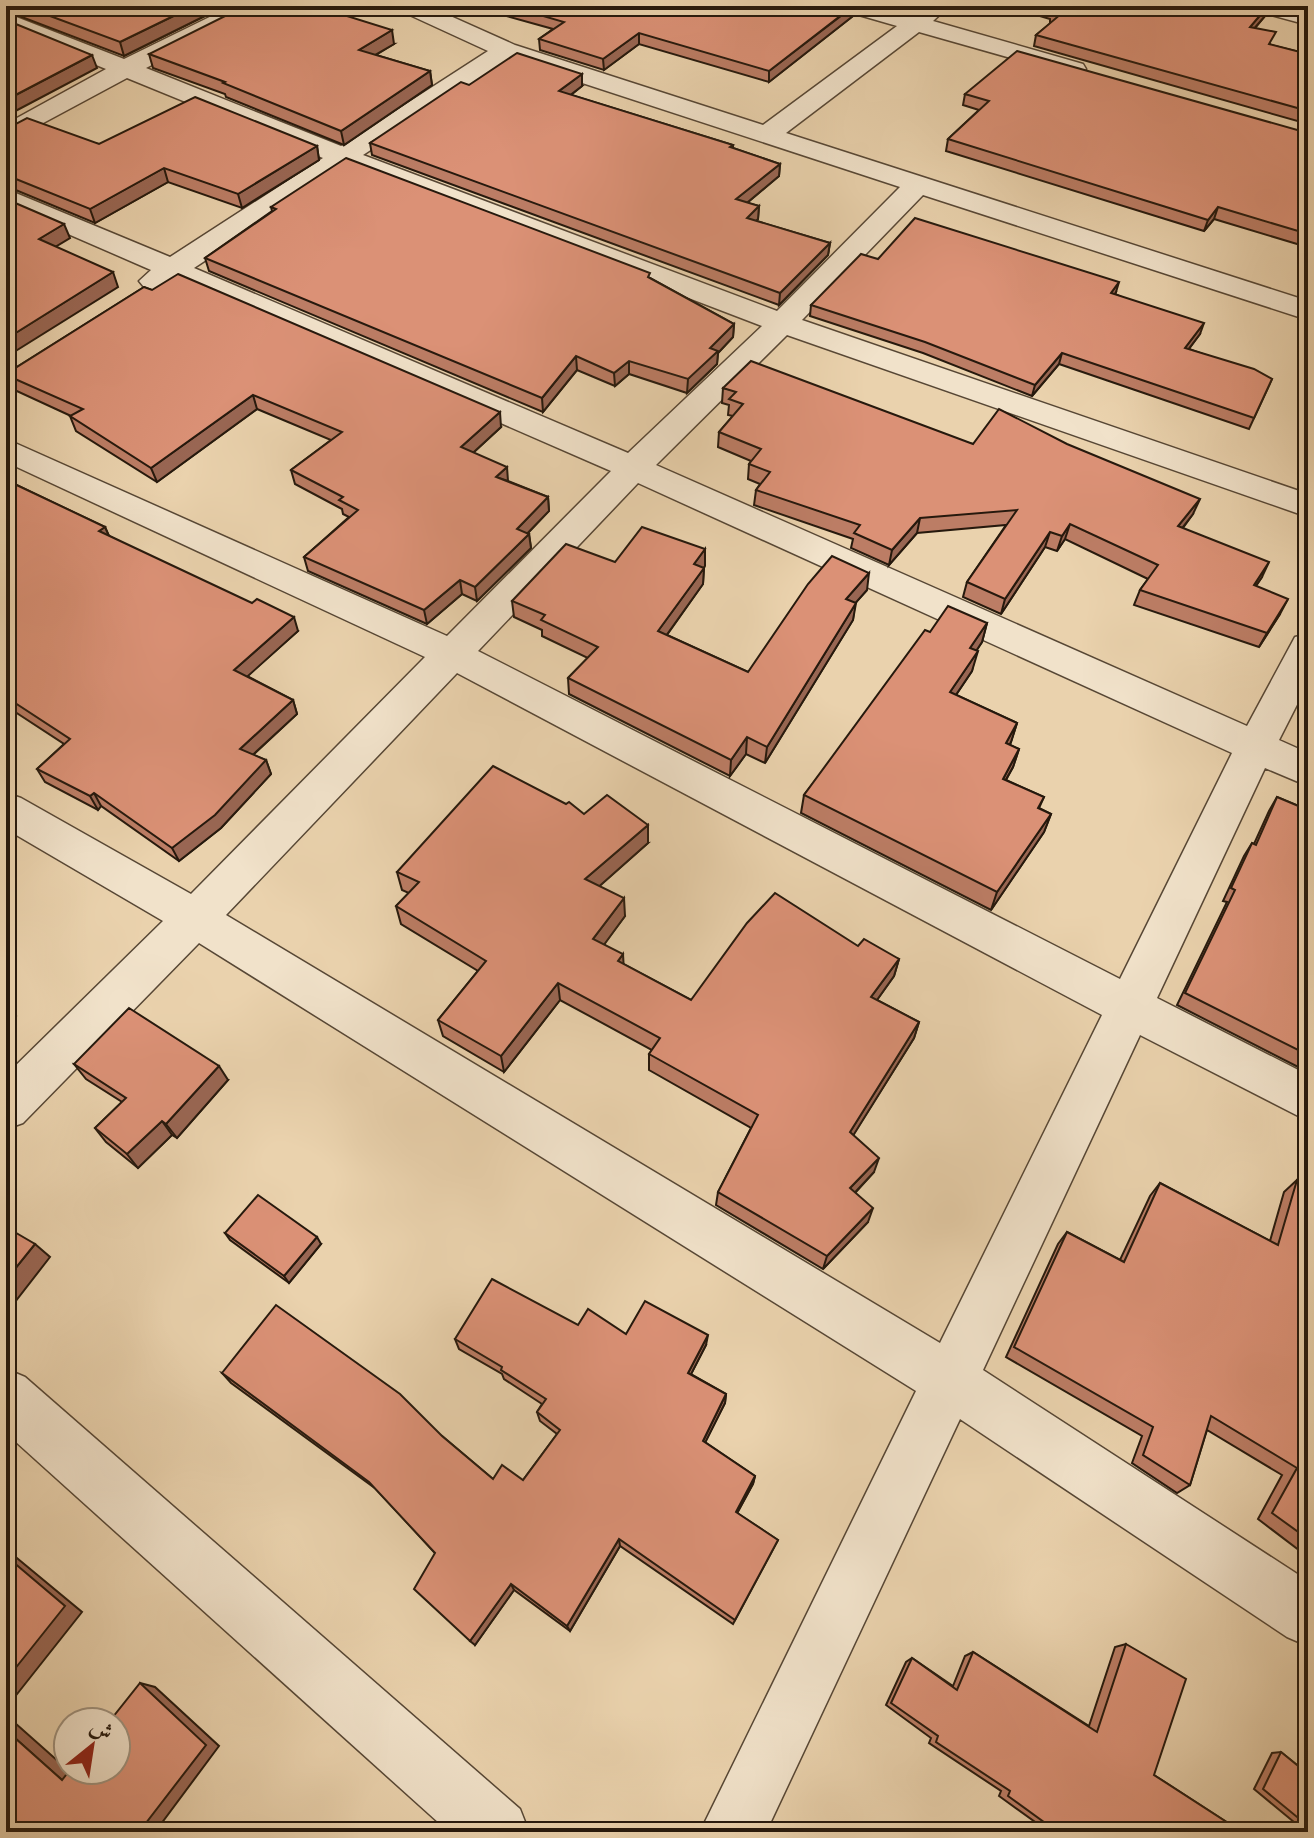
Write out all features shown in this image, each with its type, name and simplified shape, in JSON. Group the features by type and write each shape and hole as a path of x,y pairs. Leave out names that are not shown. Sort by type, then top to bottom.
{"street":[{"path":"6,135 126,68 250,6"},
{"path":"409,6 506,50 1308,311"},
{"path":"853,6 1096,75"},
{"path":"765,136 938,6"},
{"path":"1264,6 1308,18"},
{"path":"6,20 346,158 782,323 1308,506"},
{"path":"134,294 346,158 506,50"},
{"path":"6,1107 195,918 633,468 782,323 917,185"},
{"path":"6,197 633,468 1308,770"},
{"path":"6,449 452,654 1308,1099"},
{"path":"732,1832 1255,747 1308,647"},
{"path":"6,809 195,918 951,1381 1308,1616"},
{"path":"6,1396 497,1832"}],"building":[{"path":"23,6 194,6 120,42"},
{"path":"245,6 315,6 392,30 359,50 430,71 341,131 149,54"},
{"path":"509,6 853,6 769,71 639,33 603,59 539,39 564,22"},
{"path":"1046,6 1268,6 1250,27 1276,32 1269,44 1308,54 1308,111 1036,35 1061,14"},
{"path":"6,20 92,55 6,100"},
{"path":"1017,51 1308,133 1308,234 1218,207 1208,220 948,139 989,101 965,94"},
{"path":"517,53 582,74 559,91 733,145 730,147 780,164 736,199 759,206 747,218 830,243 780,293 370,143 461,82 469,85"},
{"path":"195,97 317,146 238,194 164,168 90,209 6,175 6,129 27,118 99,144"},
{"path":"346,158 650,273 648,277 734,324 710,348 718,351 688,379 629,361 614,373 576,356 542,398 205,258 276,209 271,207"},
{"path":"6,199 64,224 39,239 113,272 6,339"},
{"path":"915,218 1119,282 1111,293 1204,323 1185,348 1254,369 1272,379 1254,418 1062,353 1035,385 925,342 811,305 861,254 878,259"},
{"path":"178,274 500,412 461,447 507,467 496,477 548,497 517,529 529,534 475,587 460,580 424,610 304,557 358,510 339,500 343,497 291,470 342,432 253,395 151,468 70,416 83,409 6,375 6,372 144,287 152,290"},
{"path":"751,361 973,444 999,409 1067,444 1200,499 1178,526 1269,562 1254,585 1288,599 1267,633 1140,590 1158,565 1070,524 1062,536 1050,532 1005,599 967,582 1017,510 920,518 892,550 854,533 860,525 756,490 770,472 749,464 761,449 719,432 743,404 729,399 736,392 723,388"},
{"path":"6,480 105,527 99,531 252,603 257,599 294,617 234,670 293,700 240,749 266,760 215,815 172,848 94,793 90,796 37,769 70,739 6,697"},
{"path":"642,527 705,549 694,564 704,568 658,631 748,672 808,584 832,556 869,573 846,599 856,603 767,747 747,737 731,760 568,678 598,647 541,620 545,615 512,601 566,544 615,562"},
{"path":"948,606 987,623 970,648 978,651 950,692 1017,723 1006,743 1019,749 1003,779 1044,797 1038,808 1051,814 997,892 804,795 925,630 930,632"},
{"path":"493,766 566,804 569,802 584,814 607,795 648,825 585,879 624,898 593,939 623,954 618,961 691,1000 747,923 775,893 858,946 864,939 899,959 871,997 919,1022 850,1132 879,1158 850,1188 873,1208 827,1256 718,1192 758,1115 649,1054 660,1038 558,983 501,1056 438,1020 486,961 396,906 419,882 397,872"},
{"path":"1277,797 1308,810 1308,1055 1185,993 1235,890 1231,888 1252,843 1256,845"},
{"path":"129,1008 219,1066 166,1124 162,1121 127,1154 95,1128 126,1098 74,1064"},
{"path":"1297,1180 1308,1184 1308,1539 1272,1513 1297,1468 1211,1416 1190,1485 1143,1455 1153,1427 1014,1347 1067,1232 1124,1262 1160,1183 1278,1245"},
{"path":"258,1195 317,1237 284,1276 225,1233"},
{"path":"6,1227 35,1244 6,1280"},
{"path":"492,1279 578,1325 588,1309 626,1334 645,1301 708,1335 688,1373 726,1394 703,1441 755,1476 736,1512 778,1540 735,1620 619,1539 567,1626 511,1584 470,1641 414,1589 435,1553 369,1482 222,1373 276,1305 400,1394 442,1436 493,1479 502,1465 523,1480 560,1430 537,1412 546,1399 501,1370 502,1367 455,1339"},
{"path":"6,1556 65,1606 6,1680"},
{"path":"1126,1644 1186,1679 1154,1775 1242,1832 1051,1832 1052,1828 1008,1796 1010,1791 936,1742 938,1736 891,1703 912,1658 957,1690 973,1652 1097,1732"},
{"path":"140,1683 206,1745 139,1832 6,1832 6,1730 52,1771 52,1786 132,1786 132,1706 122,1706"},
{"path":"1281,1752 1308,1774 1308,1826 1263,1789"}]}
